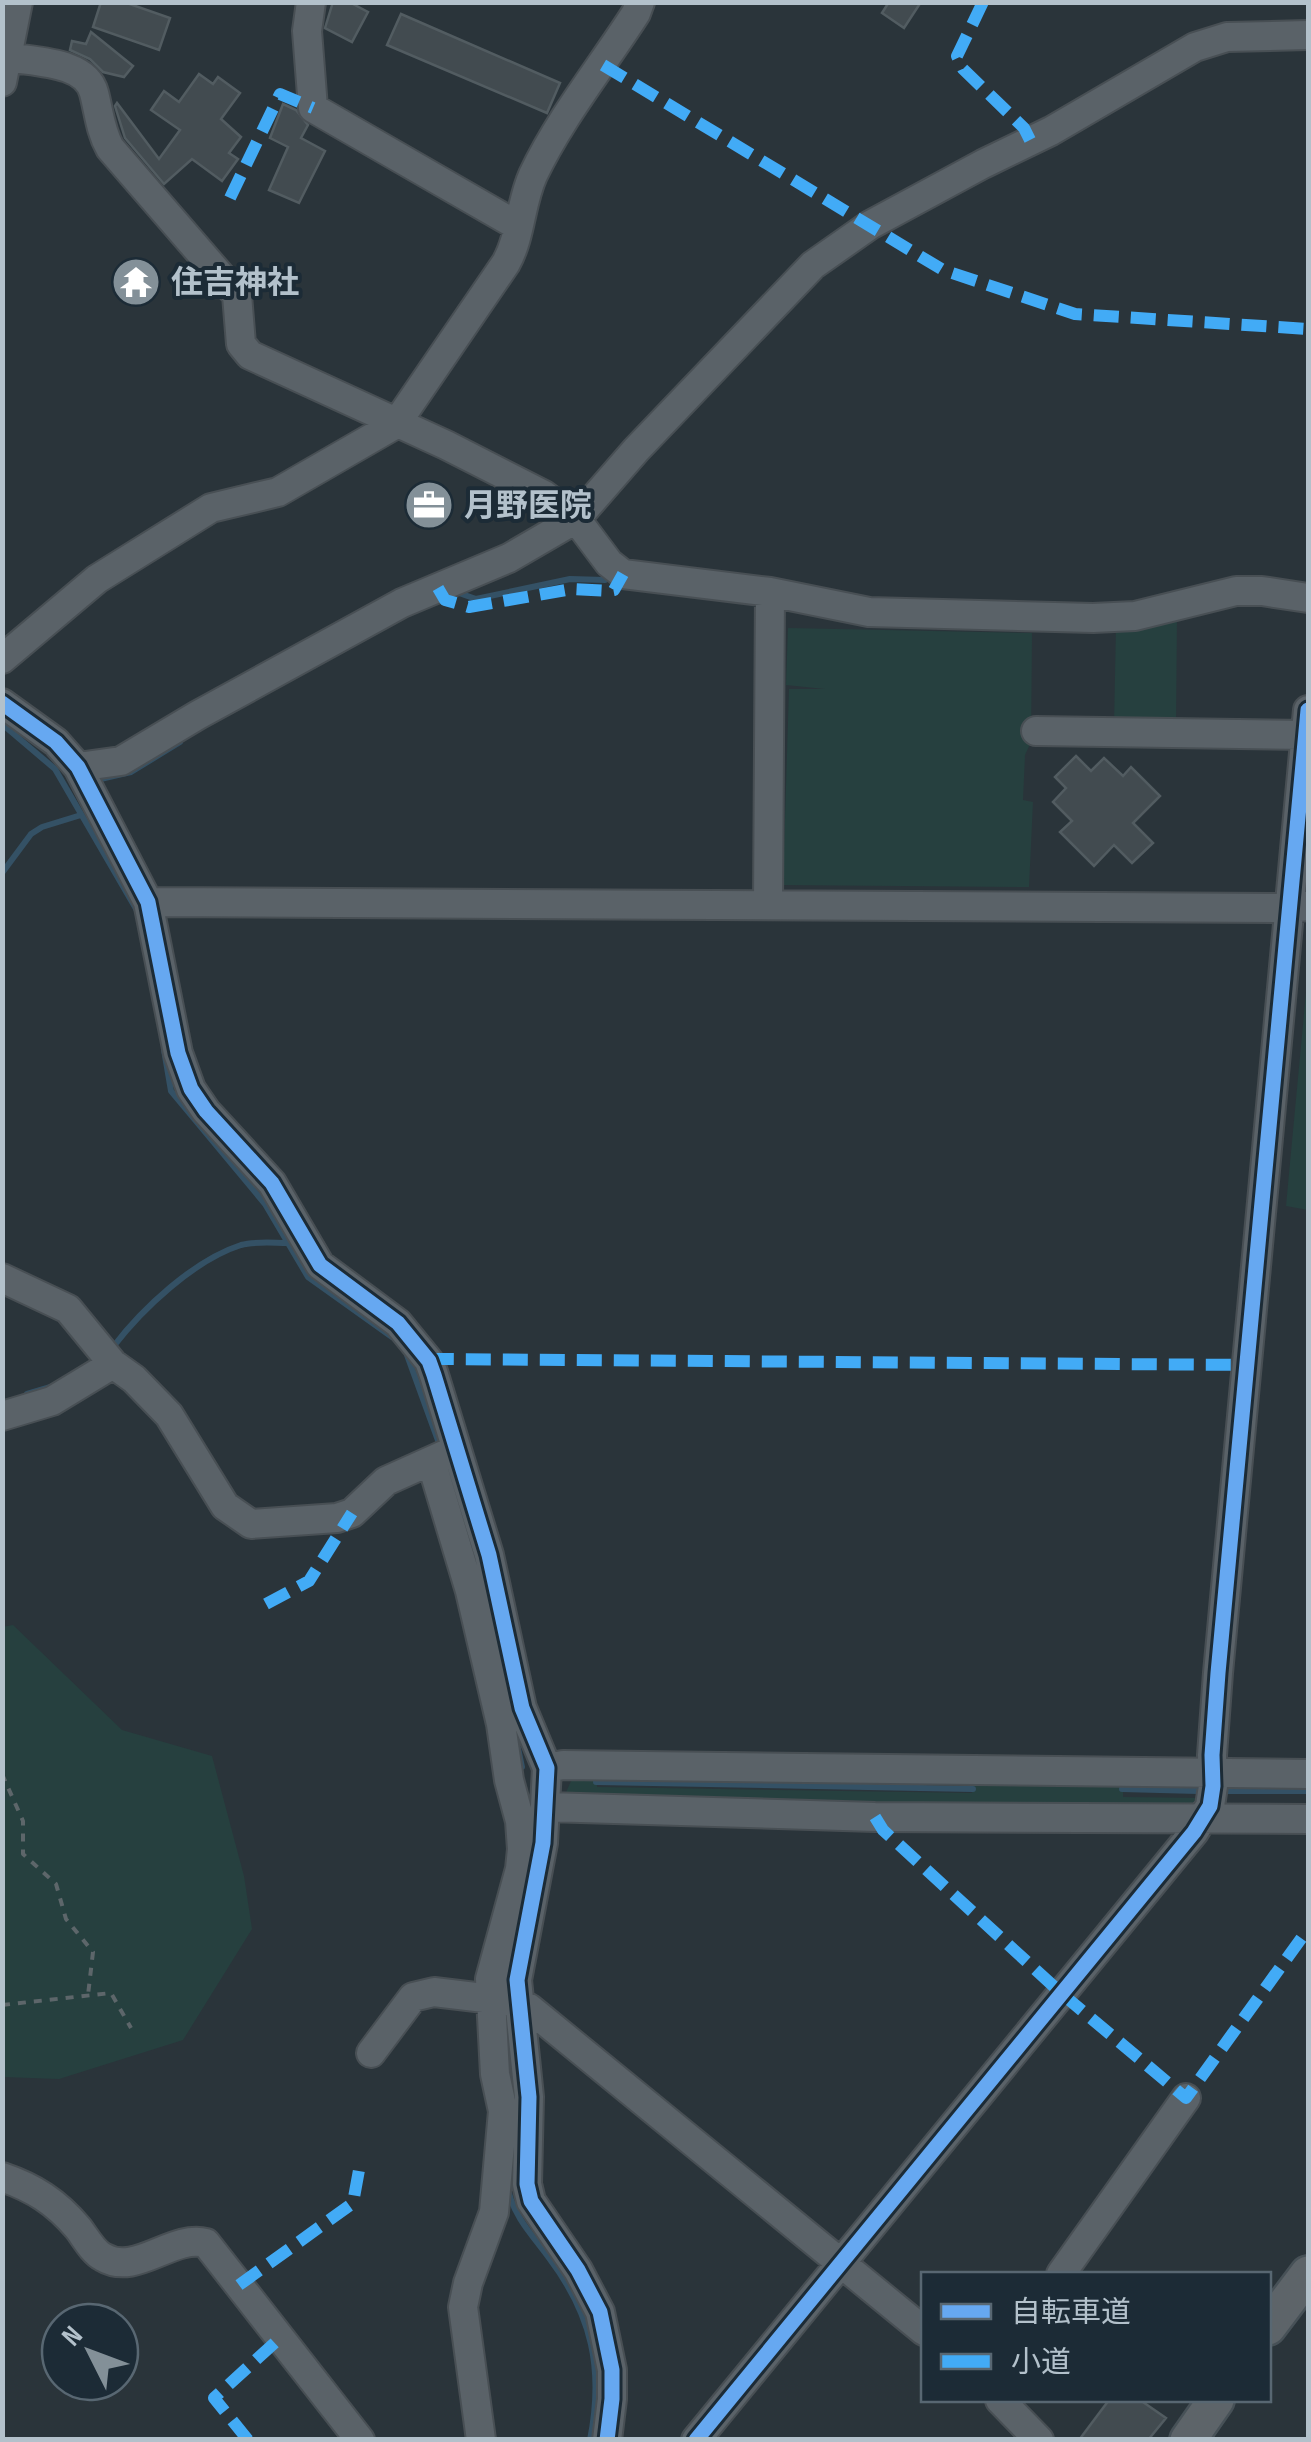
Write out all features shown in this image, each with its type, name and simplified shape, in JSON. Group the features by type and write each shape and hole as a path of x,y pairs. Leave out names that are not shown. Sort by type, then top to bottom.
{"main road":[{"path":"1271,2323 1308,2274"},
{"path":"1188,2440 1215,2402"}],"street":[{"path":"18,2 5,70 72,69 87,79 93,87 100,124 110,148 237,295 241,344 250,355 446,444 544,495 576,520 608,563 623,574 770,592 869,612 1093,618 1135,616 1236,591 1308,598"},
{"path":"311,2 308,32 312,108 518,226"},
{"path":"5,650 97,579 211,508 278,492 396,424 506,263 522,201 542,156 640,2"},
{"path":"78,767 121,761 402,604 510,558 576,520 636,450 827,253 886,216 1051,131 1195,47 1227,38 1308,36"},
{"path":"768,905 770,592"},
{"path":"2,703 56,742 78,767 148,902 178,1053 191,1089 206,1111 272,1182 320,1264 398,1323 429,1362 440,1457 520,1821 520,1869 490,1979 504,2001 529,2097 527,2184 468,2283 463,2307 481,2440"},
{"path":"696,2440 1210,1806 1218,1673 1299,907 1308,722 1036,732"},
{"path":"148,902 1299,907"},
{"path":"2,1278 68,1309 113,1364 134,1378 168,1414 224,1506 251,1524 336,1518 352,1513 386,1481 440,1457"},
{"path":"2,1416 52,1401 113,1364"},
{"path":"440,1457 489,1555 522,1708 546,1768 547,1807 536,1894 517,1980 504,2001"},
{"path":"546,1768 581,1765 1308,1774"},
{"path":"547,1807 875,1816 1308,1819"},
{"path":"371,2054 405,2007 421,1993 504,2001 544,2018 921,2329"},
{"path":"1062,2272 1186,2098"},
{"path":"2,2177 51,2200 102,2257 132,2262 188,2240 206,2243 360,2440"},
{"path":"513,2206 578,2270 600,2312 612,2370 607,2440"},
{"path":"1002,2402 1039,2440"}],"path":[{"path":"2,1774 23,1821 23,1854 56,1884 66,1919 93,1952 88,1995"},
{"path":"2,2005 110,1993 131,2028"}],"green space":[{"path":"1177,614 1176,724 1114,725 1116,627"},
{"path":"788,628 1032,633 1031,742 1025,755 1023,800 1033,802 1029,887 783,885 789,689 825,689 786,685"},
{"path":"1308,971 1308,1210 1286,1206"},
{"path":"13,1625 122,1730 212,1756 244,1876 252,1929 183,2040 59,2079 3,2077 2,1627"},
{"path":"572,1779 597,1779 597,1787 972,1793 973,1784 1123,1782 1123,1797 1200,1798 1194,1811 562,1801"}],"building":[{"path":"101,2 124,2 170,18 159,50 93,27"},
{"path":"333,2 349,2 368,12 352,42 325,28"},
{"path":"889,2 921,2 904,28 882,13"},
{"path":"401,14 560,83 547,113 387,45"},
{"path":"91,32 133,66 124,77 103,72 90,59 70,50 72,41 86,44"},
{"path":"199,74 213,84 218,77 240,93 221,119 241,137 229,153 238,159 222,181 192,159 164,184 125,138 115,106 117,103 159,159 180,130 151,110 164,91 179,102"},
{"path":"283,104 296,110 308,125 301,138 325,151 299,203 269,190 288,147 270,138"},
{"path":"1076,756 1091,771 1104,758 1123,776 1131,767 1160,796 1133,823 1153,843 1132,863 1114,845 1094,866 1060,832 1072,821 1053,802 1066,788 1055,777"},
{"path":"1108,2402 1143,2402 1166,2418 1148,2440 1079,2440"}],"waterway":[{"path":"459,593 476,599 570,579 605,580"},
{"path":"2,724 55,769 139,914"},
{"path":"96,780 131,772 180,742"},
{"path":"2,873 31,834 81,815"},
{"path":"164,1050 171,1091 265,1204 308,1277 392,1337"},
{"path":"113,1347 154,1302 205,1262 241,1245 288,1243"},
{"path":"407,1355 440,1446"},
{"path":"27,1394 54,1386"},
{"path":"518,1748 522,1767"},
{"path":"596,1782 973,1789"},
{"path":"1122,1789 1198,1791"},
{"path":"1227,1791 1308,1791"},
{"path":"506,2039 516,2106"},
{"path":"509,2193 520,2219 564,2279 585,2322 595,2366 590,2440"}],"marked path":[{"path":"983,2 957,56 963,69 1024,128 1030,140"},
{"path":"603,65 943,270 1075,314 1308,329"},
{"path":"230,198 280,94 313,108"},
{"path":"438,588 445,600 469,607 572,589 614,590 623,574"},
{"path":"429,1361 1248,1365"},
{"path":"266,1604 309,1581 352,1513"},
{"path":"875,1817 883,1830 1061,1993 1186,2098 1308,1929"},
{"path":"239,2285 353,2203 359,2170"},
{"path":"248,2440 214,2398 280,2338"}],"cycle path":[{"path":"2,703 56,742 78,767 148,902 178,1053 191,1089 272,1183 320,1265 398,1323 429,1361 434,1375 489,1555 522,1708 547,1768 543,1843 517,1980 529,2097 527,2184 531,2201 578,2270 600,2312 612,2370 607,2440"},
{"path":"696,2440 1194,1832 1210,1806 1218,1673 1308,710"}],"place":[{"name":"住吉神社","path":"136,282"},
{"name":"月野医院","path":"429,505"}]}
